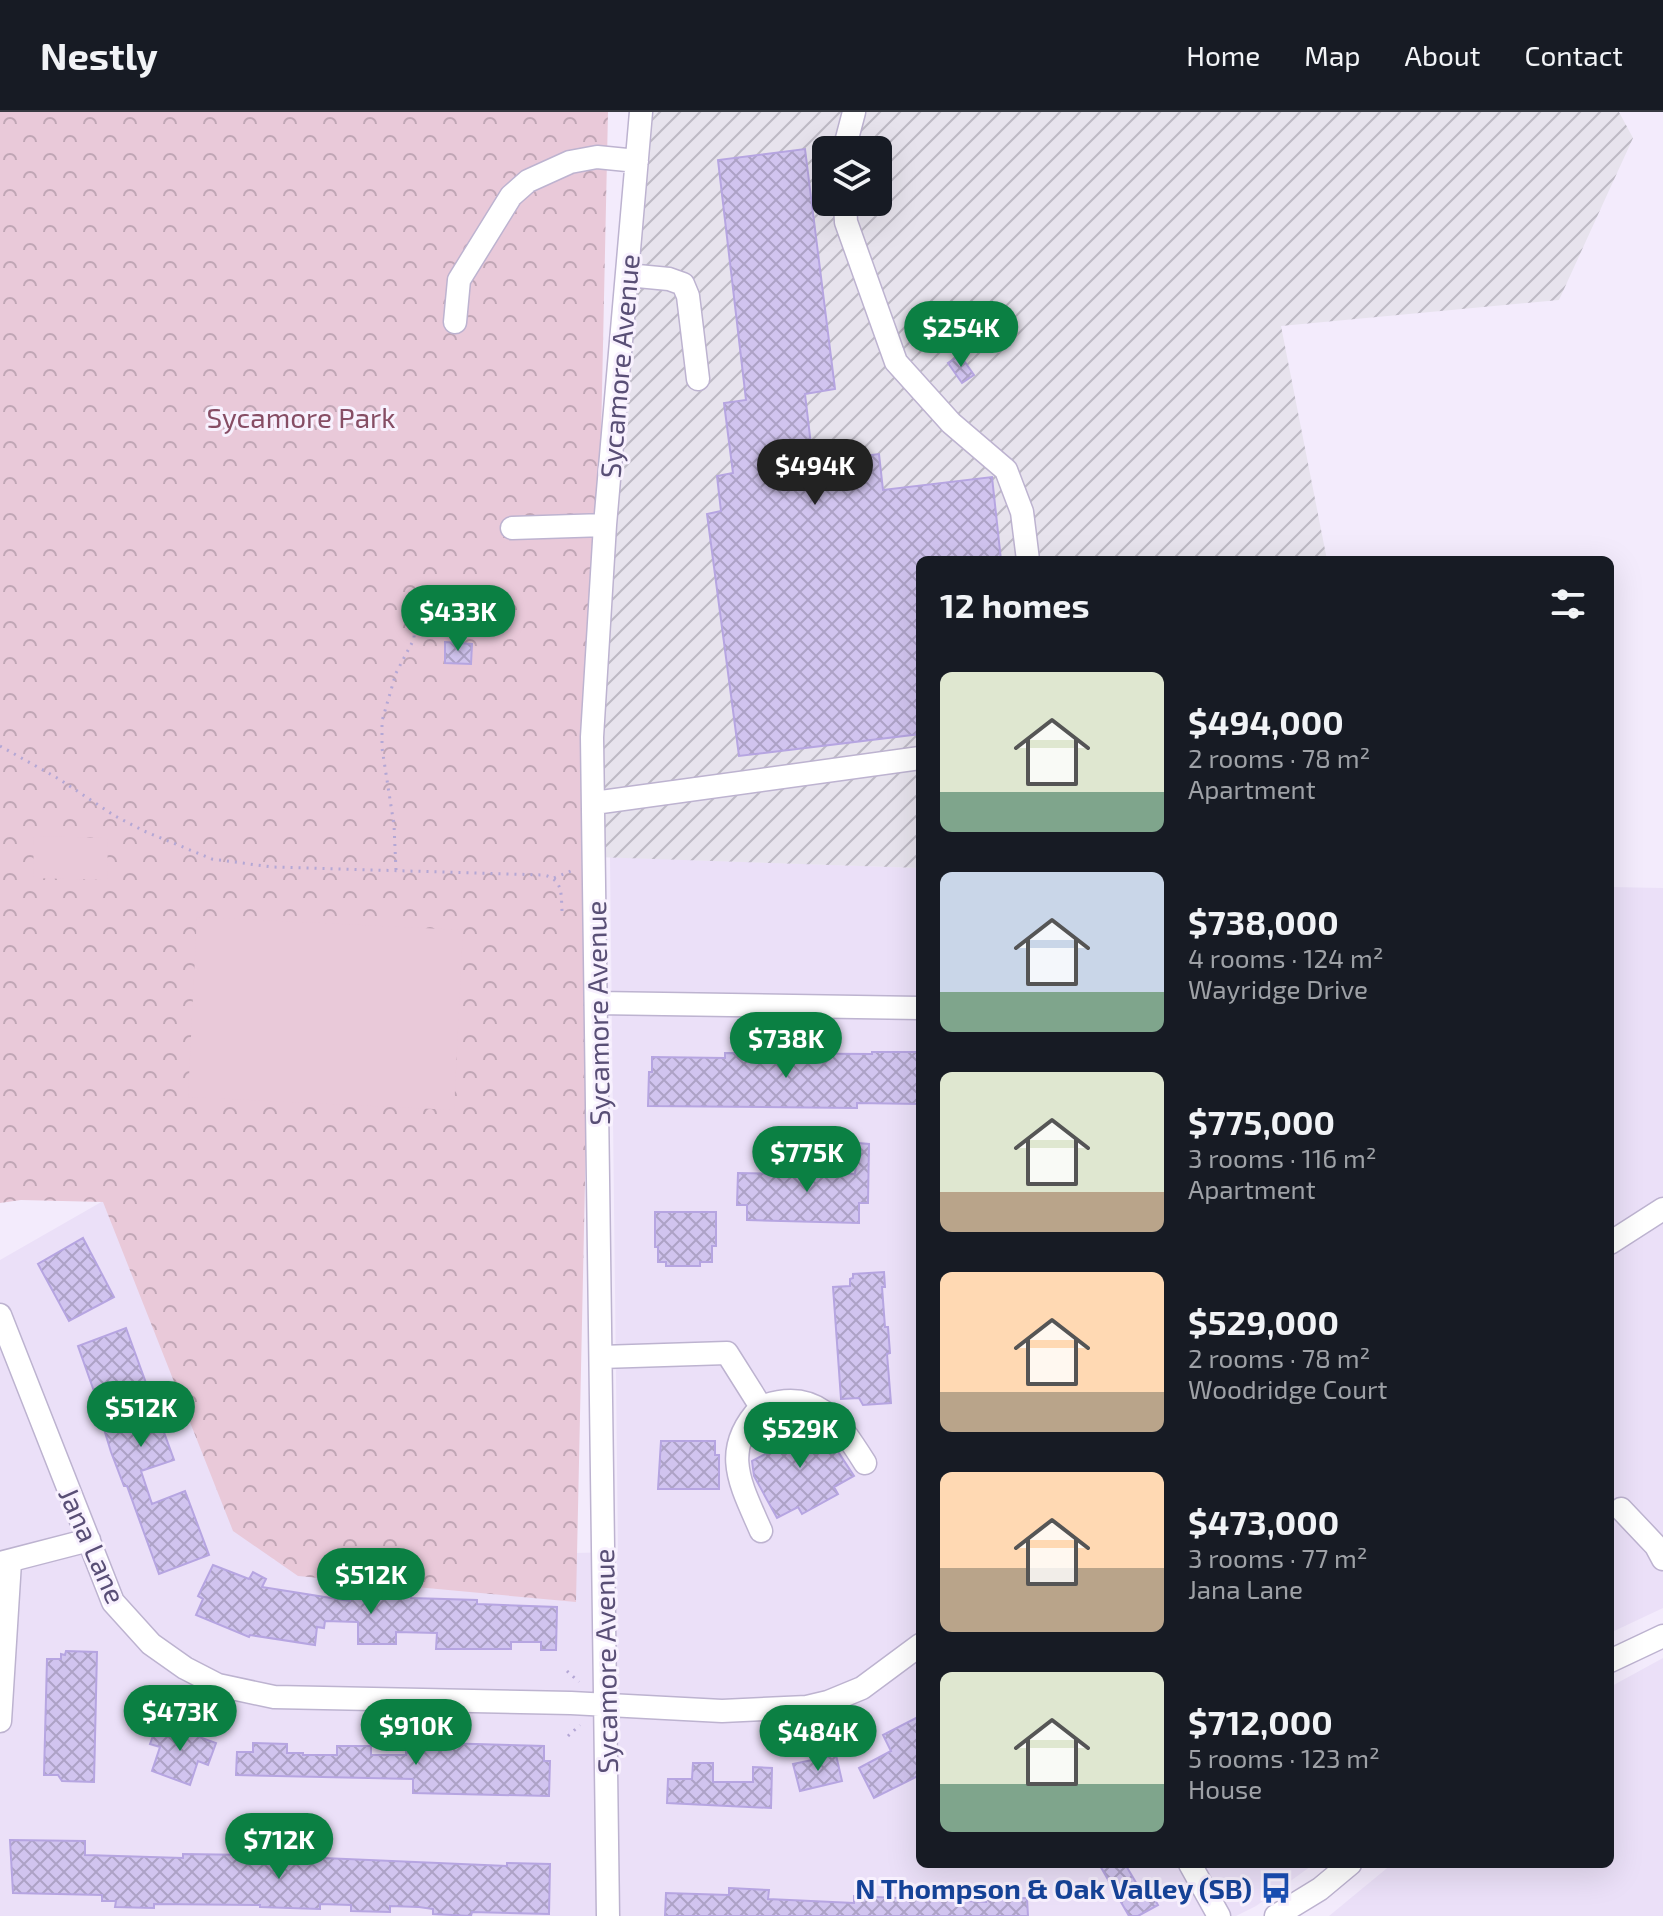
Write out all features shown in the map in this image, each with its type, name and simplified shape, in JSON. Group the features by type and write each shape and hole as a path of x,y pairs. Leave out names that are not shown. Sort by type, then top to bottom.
{"street":[{"name":"Sycamore Avenue","path":"608,1916 592,737 605,525 641,112"},
{"path":"848,136 854,112"},
{"path":"455,322 459,280 511,196 528,181 570,162 597,157 637,161"},
{"path":"846,216 896,362 951,423 1006,470 1022,512 1028,556"},
{"path":"627,275 669,279 683,284 688,296 698,379"},
{"path":"512,528 605,525"},
{"path":"594,803 916,759"},
{"path":"597,1003 916,1008"},
{"path":"1614,1240 1663,1209"},
{"name":"Jana Lane","path":"0,1315 113,1602 151,1644 185,1668 218,1685 274,1697 722,1711 807,1707 862,1688 916,1648"},
{"path":"601,1357 727,1353 761,1407"},
{"path":"761,1531 740,1482 736,1460 738,1438 748,1420 761,1407 789,1400 827,1413 840,1424 865,1463"},
{"path":"1621,1509 1656,1546 1663,1559"},
{"path":"0,1721 5,1562 89,1540"},
{"path":"1614,1659 1663,1636"},
{"path":"1192,1868 1219,1916"},
{"path":"1276,1916 1320,1889 1345,1868"}],"path":[{"path":"396,870 394,825 382,748 382,721 396,673 414,639 415,604"},
{"path":"0,746 46,771 115,816 212,859 272,867 544,875 560,884 562,911"},
{"path":"567,1671 580,1683"},
{"path":"568,1736 580,1724"}],"shaded area":[{"path":"641,112 1619,112 1633,138 1559,300 1281,326 1326,556 916,556 916,868 595,857"},
{"path":"610,857 916,868 916,1868 1308,1868 1256,1906 1236,1916 0,1916 0,1260 103,1201 274,1560 618,1552"},
{"path":"1614,887 1663,888 1663,1608 1614,1631"},
{"path":"1663,1658 1663,1916 1329,1916 1387,1868 1614,1868 1614,1685"}],"green space":[{"name":"Sycamore Park","path":"0,112 608,112 576,1602 298,1576 233,1531 103,1202 21,1200 0,1203"},
{"path":"34,836 108,838 107,880 33,878"},
{"path":"197,917 463,930 454,1110 188,1097"}],"building":[{"path":"805,149 835,389 805,394 813,462 879,454 883,490 992,477 1001,556 916,556 916,734 739,756 707,514 721,511 717,476 733,473 724,403 746,400 718,160"},
{"path":"960,355 974,375 962,383 948,363"},
{"path":"445,642 472,644 471,664 445,663"},
{"path":"916,1052 916,1104 857,1103 857,1108 648,1106 652,1057 725,1058 725,1053"},
{"path":"858,1143 869,1144 868,1203 859,1203 859,1223 747,1220 747,1205 737,1205 738,1173 789,1174 789,1170 855,1174"},
{"path":"655,1212 716,1212 716,1246 712,1246 712,1262 700,1262 700,1266 666,1266 666,1262 658,1262"},
{"path":"83,1238 114,1297 69,1321 38,1264"},
{"path":"884,1272 885,1287 882,1287 885,1327 888,1327 891,1403 863,1405 859,1398 841,1399 833,1287 850,1286 853,1274"},
{"path":"126,1328 174,1460 141,1471 152,1504 185,1491 209,1555 159,1574 127,1486 124,1486 111,1452 104,1429 107,1428 78,1346"},
{"path":"800,1424 805,1433 818,1425 854,1476 834,1487 838,1494 802,1514 798,1507 777,1518 754,1476 752,1461 769,1452 764,1444"},
{"path":"661,1441 715,1441 715,1455 719,1455 719,1489 658,1489"},
{"path":"213,1565 249,1579 253,1572 266,1579 262,1587 350,1601 350,1591 411,1591 411,1598 557,1607 556,1650 541,1650 541,1642 511,1642 511,1649 436,1649 437,1633 396,1632 396,1644 358,1644 358,1622 325,1621 324,1628 317,1627 315,1645 249,1637 196,1615 203,1599 198,1596"},
{"path":"66,1651 97,1652 94,1782 62,1781 58,1775 44,1775 47,1659 61,1659 61,1654 65,1655"},
{"path":"916,1718 916,1777 874,1798 859,1768 891,1751 883,1735"},
{"path":"158,1722 216,1743 208,1765 198,1761 190,1785 152,1771 160,1747 150,1744"},
{"path":"406,1742 544,1746 544,1761 550,1761 549,1796 413,1793 413,1779 236,1775 237,1752 253,1752 253,1743 287,1744 287,1753 303,1755 337,1755 337,1746 371,1746 371,1755 406,1755"},
{"path":"836,1755 842,1781 800,1791 793,1764"},
{"path":"693,1763 713,1763 713,1782 753,1782 753,1767 772,1768 771,1808 667,1803 668,1779 692,1779"},
{"path":"10,1840 85,1841 85,1855 183,1858 183,1854 254,1855 507,1866 507,1863 550,1864 549,1914 472,1912 471,1916 433,1914 433,1909 390,1906 390,1912 351,1911 351,1905 320,1904 320,1909 260,1905 154,1904 154,1908 115,1907 116,1901 102,1901 102,1895 13,1893"},
{"path":"1101,1868 1127,1868 1141,1891 1148,1887 1158,1905 1138,1916 1129,1916"},
{"path":"729,1888 769,1890 768,1899 854,1903 854,1896 986,1902 986,1899 1027,1898 1028,1916 665,1916 666,1893 729,1895"}],"place":[{"name":"N Thompson & Oak Valley (SB)","path":"1276,1888"}]}
